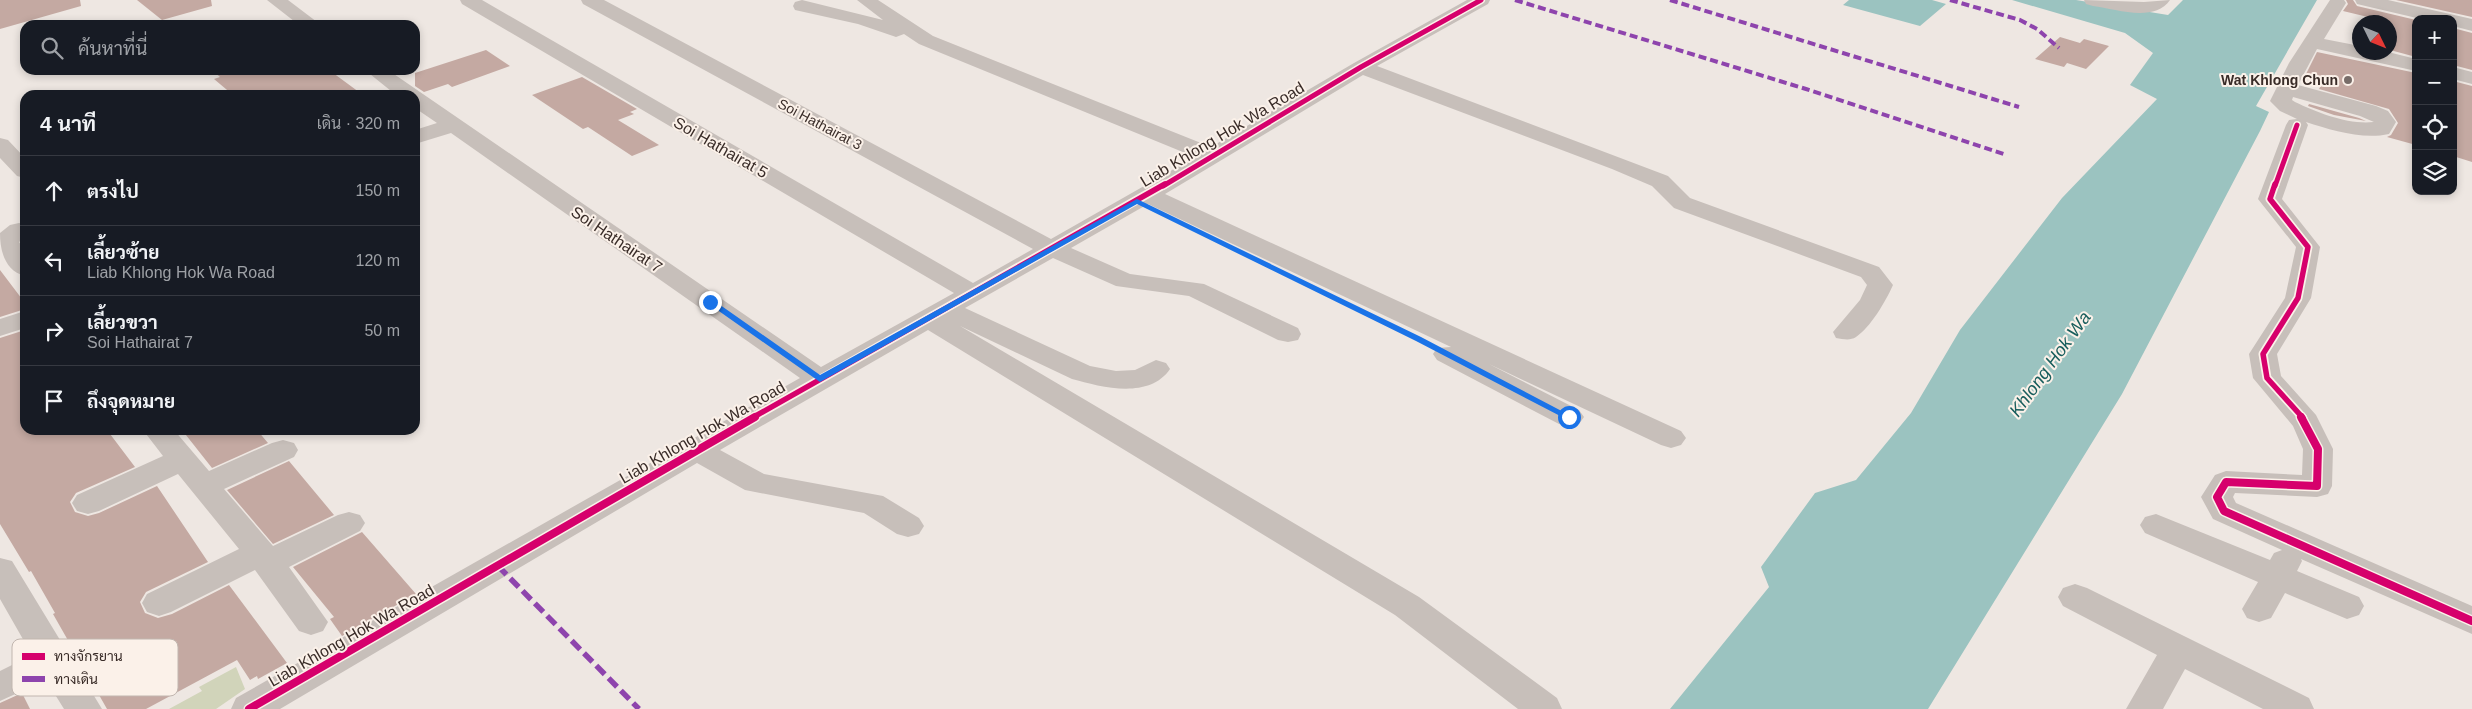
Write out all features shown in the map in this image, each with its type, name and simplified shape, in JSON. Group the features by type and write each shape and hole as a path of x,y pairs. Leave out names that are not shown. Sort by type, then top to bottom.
{"street":[{"path":"276,0 304,20"},
{"name":"Soi Hathairat 5","path":"469,0 972,293"},
{"name":"Soi Hathairat 3","path":"590,0 1050,248 1125,281 1195,289 1288,334"},
{"path":"866,0 926,40"},
{"name":"Liab Khlong Hok Wa Road","path":"249,709 699,451 820,379 1142,198 1361,68 1481,0"},
{"path":"2093,0 2147,8 2160,0"},
{"path":"2364,0 2429,15"},
{"path":"2286,88 2312,42 2338,3"},
{"path":"802,6 863,19 926,40 1212,156"},
{"path":"2457,21 2472,25"},
{"path":"2312,42 2352,50"},
{"path":"2394,60 2412,64"},
{"path":"1361,68 1620,164 1660,181 1682,203 1834,257 1870,272 1880,285 1872,303 1846,332"},
{"path":"2457,74 2472,78"},
{"path":"382,75 403,90"},
{"name":"Soi Hathairat 7","path":"420,102 820,379"},
{"path":"2297,125 2270,199 2308,247 2298,298 2263,354 2267,378 2306,422 2318,449 2316,486 2261,486 2226,482 2217,497 2224,511 2472,621"},
{"path":"420,136 453,126"},
{"path":"0,145 20,166"},
{"path":"1142,198 1569,417"},
{"path":"1142,198 1672,438"},
{"path":"20,227 5,241 20,261"},
{"path":"937,314 1082,373 1116,380 1142,378 1156,369"},
{"path":"937,314 1406,606 1505,678 1544,709"},
{"path":"0,328 20,321"},
{"path":"162,435 264,558 311,622"},
{"path":"204,486 282,450"},
{"path":"699,451 756,483 872,504 908,526"},
{"path":"88,503 182,460"},
{"path":"159,603 349,523"},
{"path":"2156,525 2347,606"},
{"path":"2259,609 2278,577 2295,542"},
{"path":"0,570 40,639"},
{"path":"2075,597 2296,709"},
{"path":"2127,642 2259,709"},
{"path":"2144,709 2170,664"},
{"path":"0,687 12,681"},
{"path":"76,696 84,709"}],"green space":[{"path":"236,667 245,689 216,709 169,709 202,691 199,687"}],"water":[{"path":"1849,0 1932,0 1946,4 1920,26 1843,5"},
{"name":"Khlong Hok Wa","path":"2012,0 2076,0 2168,15 2183,0 2317,0 2256,106 2269,112 2122,394 1928,709 1670,709 1769,587 1761,567 1815,493 1856,480 1911,413 1960,330 2062,198 2157,99 2130,85 2153,53 2125,33"}],"building":[{"path":"0,0 80,0 81,6 32,20 20,20 20,23 0,29"},
{"path":"137,0 211,0 212,6 162,20"},
{"path":"2346,0 2353,0 2357,6 2395,15 2360,15 2343,11 2348,4"},
{"path":"2396,0 2472,0 2472,17"},
{"path":"2397,15 2412,19 2412,56 2397,52"},
{"path":"2457,29 2472,33 2472,70 2457,66"},
{"path":"2060,37 2080,43 2084,39 2109,46 2086,69 2067,63 2064,67 2035,59"},
{"path":"486,50 510,66 452,87 448,84 424,92 415,86 415,75 420,75 420,71"},
{"path":"2317,52 2412,72 2412,144 2387,137 2391,135 2398,123 2389,109 2319,89 2324,80 2305,76"},
{"path":"218,75 336,75 356,90 227,90 214,79 220,77"},
{"path":"582,77 637,109 630,112 634,114 618,120 659,145 632,156 588,127 583,129 532,95"},
{"path":"2457,82 2472,86 2472,162 2457,157"},
{"path":"2309,104 2366,121 2334,115 2308,106"},
{"path":"0,270 20,296 20,311 0,317"},
{"path":"20,332 20,435 111,435 135,467 76,493 70,502 75,512 88,516 99,513 157,486 208,562 146,592 140,602 145,613 158,618 172,614 229,585 287,663 258,679 257,676 250,680 237,660 178,692 178,639 67,639 31,571 29,572 0,524 0,338"},
{"path":"186,435 261,435 268,443 212,468"},
{"path":"289,461 334,515 273,544 227,490"},
{"path":"362,532 416,594 342,636 330,619 334,617 293,567"},
{"path":"15,696 24,696 30,709 0,709 0,703"},
{"path":"100,696 170,696 146,709 107,709"}],"marked path":[{"path":"1515,0 1806,89 2007,155"},
{"path":"1670,0 2019,107"},
{"path":"1950,0 2020,20 2037,29 2059,48"},
{"path":"498,566 639,709"}],"cycle path":[{"path":"249,709 820,379 1137,201 1361,67 1481,0"},
{"path":"2297,125 2270,199 2308,247 2298,298 2263,354 2267,378 2306,422 2318,449 2317,486 2226,482 2217,497 2224,511 2472,621"}],"place":[{"name":"Wat Khlong Chun","path":"2348,80"}],"route":[{"path":"710,302 820,379 1050,248 1137,201 1419,339 1569,417"}]}
